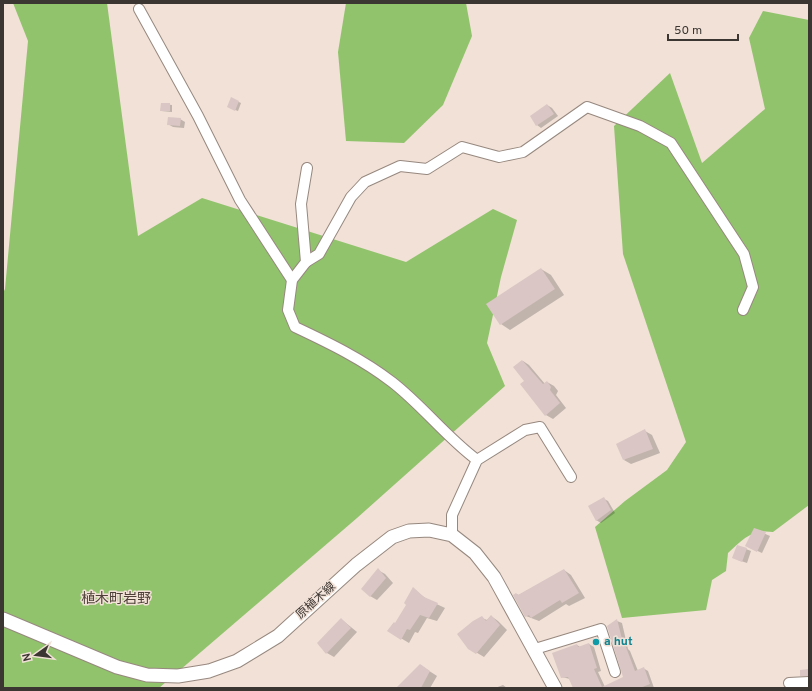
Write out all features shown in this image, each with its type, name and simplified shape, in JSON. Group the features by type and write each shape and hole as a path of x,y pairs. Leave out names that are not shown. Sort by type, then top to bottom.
{"main road":[{"name":"原植木線","path":"3,619 117,667 147,675 178,676 209,670 237,661 278,636 356,565 392,537 409,531 429,530 452,535 475,553 494,578 555,688"}],"street":[{"path":"139,9 198,116 240,200 292,280"},
{"path":"477,460 462,449 393,382 360,359 295,326 288,310 292,280 306,262 319,254 351,197 365,182 384,175 400,166 427,169 462,147 499,157 523,152 587,107 640,126 671,143 744,254 753,287 743,310"},
{"path":"306,168 301,204 306,262"},
{"path":"452,535 452,515 477,460 525,430 540,427 571,477"},
{"path":"534,649 602,629 615,672"},
{"path":"789,683 809,682"}],"green space":[{"path":"13,3 107,3 138,236 202,198 406,262 493,209 517,220 501,277 487,343 505,386 357,518 159,688 3,688 3,293 5,289 28,41"},
{"path":"346,3 466,3 472,36 443,105 404,143 346,141 338,52"},
{"path":"763,11 809,20 809,505 773,532 759,532 748,536 728,553 726,571 712,580 706,610 622,618 595,527 625,501 667,470 686,442 623,254 614,126 670,73 702,163 765,109 749,38"}],"building":[{"path":"231,97 239,101 235,111 227,107"},
{"path":"161,103 170,103 170,111 160,111"},
{"path":"547,104 554,114 536,126 530,116"},
{"path":"168,117 181,118 180,126 167,125"},
{"path":"541,268 555,289 500,325 486,304"},
{"path":"522,360 543,384 547,381 551,387 550,390 560,403 545,416 520,384 524,381 513,367"},
{"path":"645,429 653,449 623,460 616,444"},
{"path":"604,497 611,510 596,521 588,506"},
{"path":"754,528 766,532 757,552 745,546"},
{"path":"737,545 747,548 742,562 732,558"},
{"path":"378,568 386,578 370,597 361,589"},
{"path":"564,569 579,593 562,603 560,600 531,618 529,615 525,617 513,595 516,593 518,595"},
{"path":"413,587 424,597 438,603 429,618 420,615 410,630 407,629 401,640 387,631 394,622 395,623 406,605 404,603"},
{"path":"491,615 500,625 476,654 468,649 457,634 473,621 482,616 486,621"},
{"path":"341,618 351,628 326,654 317,643"},
{"path":"617,619 624,647 626,647 635,671 644,667 650,684 640,688 573,688 568,677 561,678 552,653 577,644 578,647 589,643 597,668 594,669 602,687 623,677 607,626"},
{"path":"420,664 430,671 421,688 396,688"},
{"path":"809,669 809,676 800,676 800,670"}],"place":[{"name":"a hut","path":"596,642"}],"district":[{"name":"植木町岩野","path":"116,599"}]}
